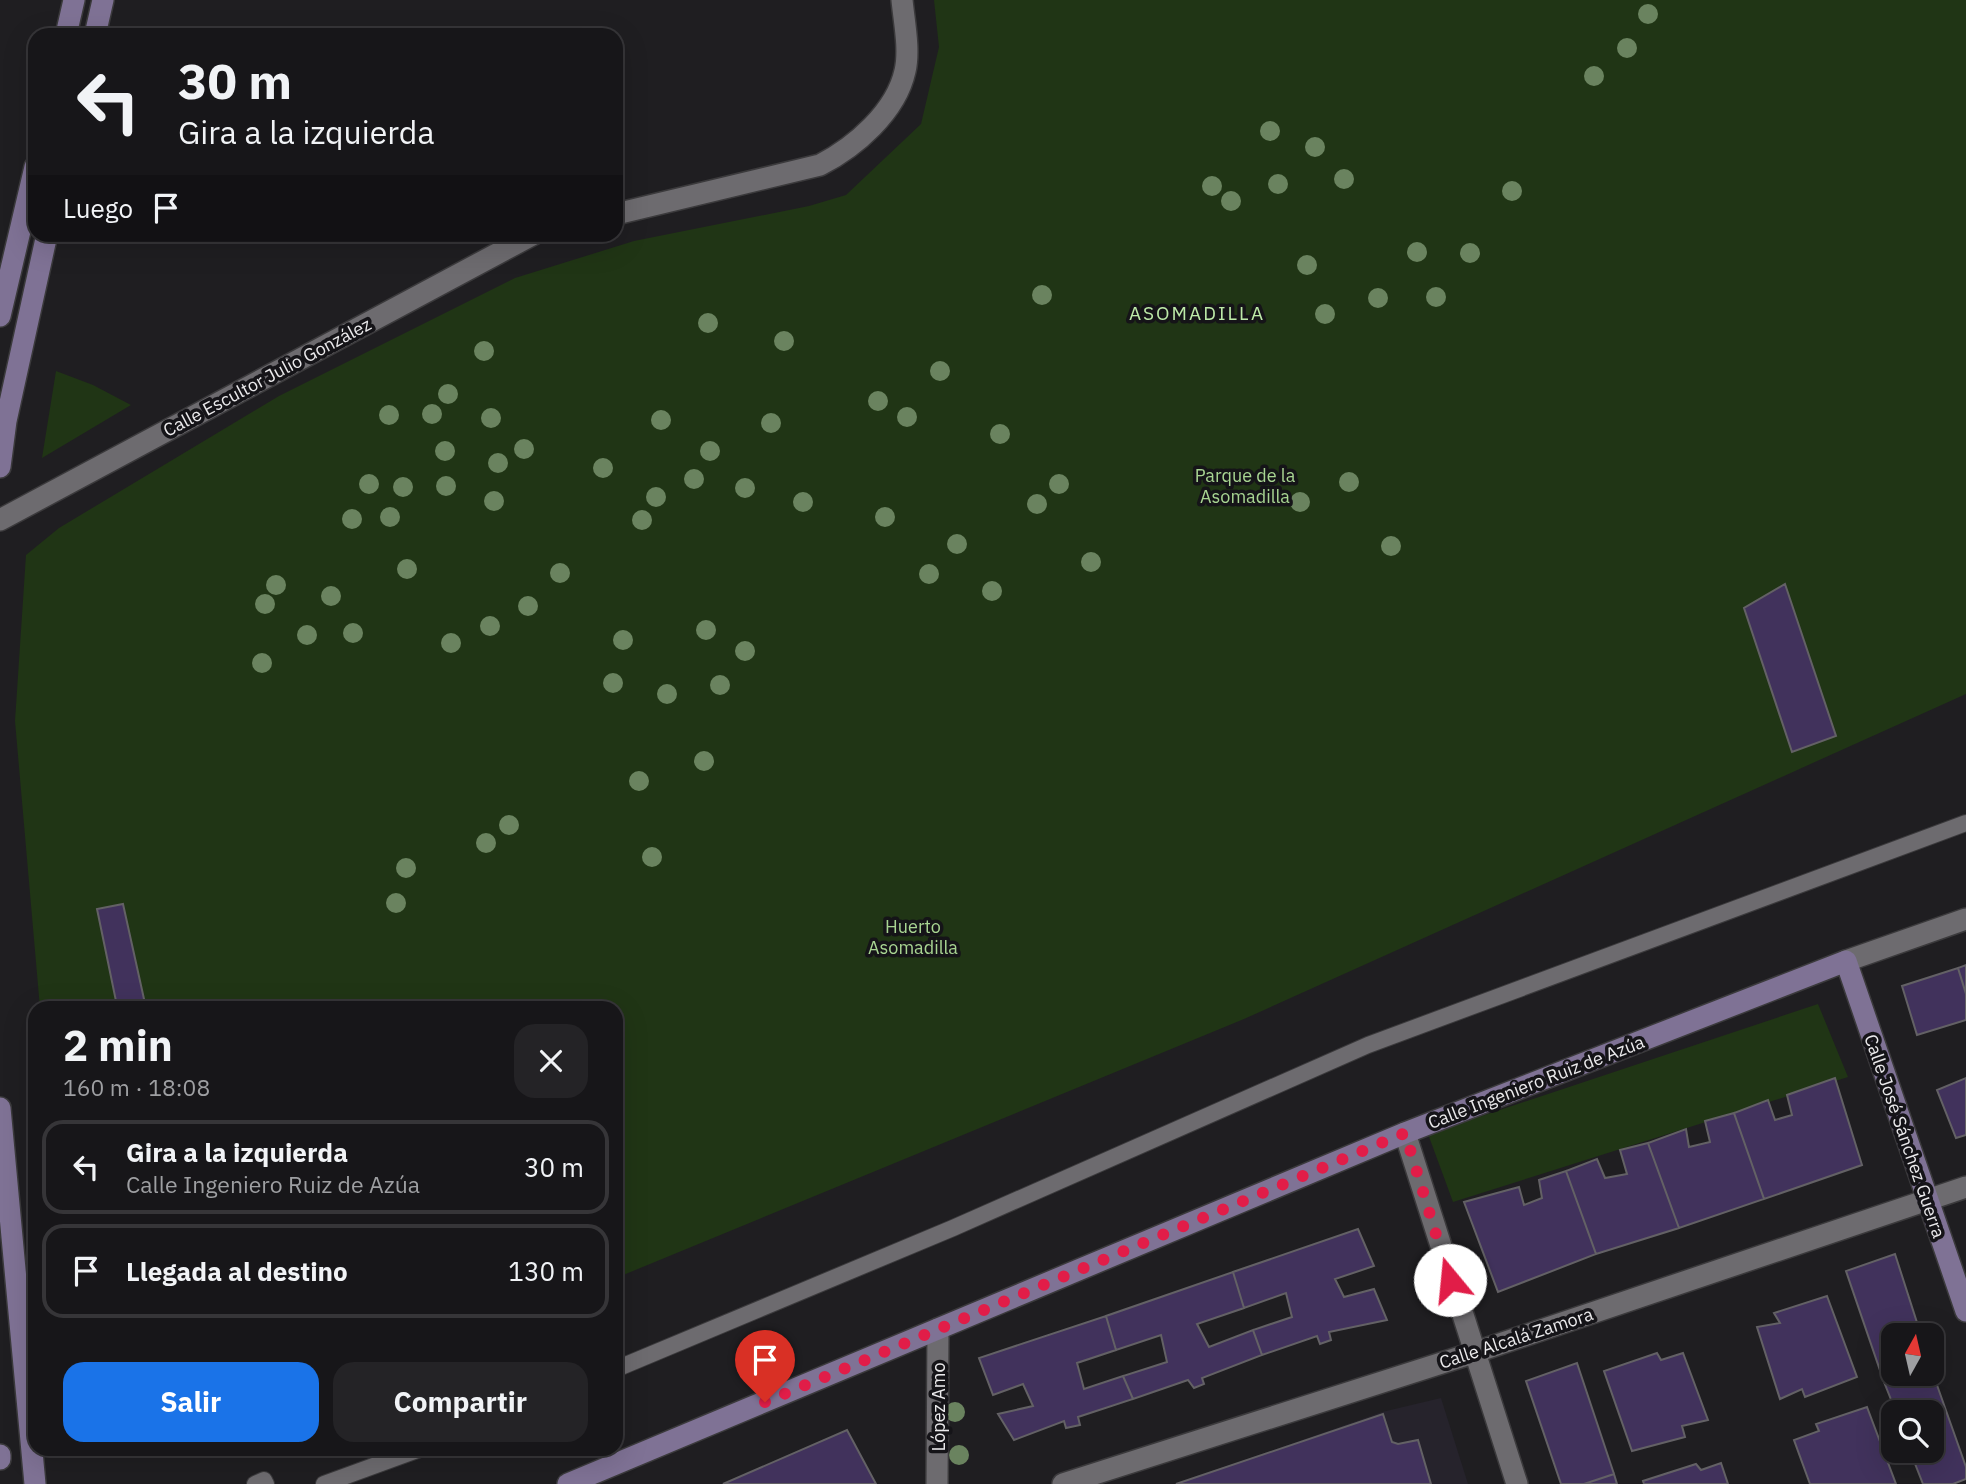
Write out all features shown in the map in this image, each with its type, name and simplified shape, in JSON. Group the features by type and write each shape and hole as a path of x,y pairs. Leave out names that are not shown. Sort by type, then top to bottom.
{"street":[{"path":"68,28 74,0"},
{"path":"97,28 103,0"},
{"path":"623,212 830,160 848,151 886,112 905,71 902,0"},
{"path":"0,315 28,197"},
{"path":"0,467 8,408 45,242"},
{"name":"Calle Escultor Julio González","path":"0,520 519,242"},
{"name":"Calle Ingeniero Ruiz de Azúa","path":"568,1484 1405,1133 1846,961 1966,919"},
{"name":"Calle José Sánchez Guerra","path":"1846,961 1966,1311"},
{"path":"0,1108 28,1409"},
{"path":"1405,1133 1472,1353 1517,1484"},
{"name":"Calle Alcalá Zamora","path":"1063,1484 1472,1353 1966,1187"},
{"name":"López Amo","path":"937,1484 938,1329"},
{"path":"32,1456 35,1484"}],"lane":[{"path":"623,1366 953,1228 1368,1045 1966,823"},
{"path":"324,1484 401,1456"},
{"path":"255,1484 264,1480 266,1484"}],"shaded area":[{"path":"1441,1398 1468,1484 1176,1484 1382,1412"}],"green space":[{"name":"Parque de la Asomadilla","path":"934,0 1966,0 1966,694 1244,1019 623,1275 623,1001 39,1001 15,721 26,555 59,528 279,396 515,278 634,241 809,206 846,195 921,124 939,47"},
{"path":"56,371 93,385 131,405 42,458"},
{"path":"1818,1004 1848,1077 1453,1202 1428,1134"}],"building":[{"path":"1785,584 1836,736 1792,752 1744,608"},
{"path":"123,904 144,1001 116,1001 97,909"},
{"path":"1966,965 1966,994 1958,968"},
{"path":"1958,968 1966,994 1966,1020 1917,1035 1902,986"},
{"path":"1835,1078 1862,1165 1764,1199 1734,1113 1768,1100 1775,1120 1792,1115 1787,1095"},
{"path":"1966,1078 1966,1135 1956,1138 1937,1090"},
{"path":"1734,1113 1764,1199 1679,1228 1648,1143 1686,1129 1689,1147 1710,1142 1705,1121"},
{"path":"1648,1143 1679,1228 1596,1254 1566,1171 1597,1159 1605,1178 1627,1174 1620,1150"},
{"path":"1566,1171 1596,1254 1498,1292 1464,1202 1519,1187 1524,1205 1542,1198 1539,1180"},
{"path":"1358,1229 1374,1266 1335,1279 1344,1297 1374,1289 1387,1320 1329,1332 1331,1340 1320,1344 1317,1336 1262,1355 1253,1330 1292,1317 1286,1293 1244,1308 1233,1272"},
{"path":"1895,1254 1917,1323 1881,1323 1881,1373 1846,1271"},
{"path":"1233,1272 1244,1308 1197,1324 1209,1347 1253,1330 1262,1355 1202,1378 1204,1384 1194,1388 1188,1380 1133,1399 1123,1376 1167,1362 1161,1335 1116,1350 1106,1316"},
{"path":"1827,1296 1857,1377 1805,1397 1802,1389 1780,1399 1757,1327 1780,1323 1774,1313"},
{"path":"1106,1316 1116,1350 1077,1363 1084,1389 1123,1376 1133,1399 1078,1417 1080,1425 1066,1428 1064,1421 1014,1440 998,1414 1033,1406 1023,1384 993,1395 979,1358"},
{"path":"1657,1353 1661,1360 1683,1353 1708,1420 1682,1426 1685,1437 1632,1451 1604,1371"},
{"path":"1577,1363 1614,1474 1584,1484 1561,1484 1526,1381"},
{"path":"1886,1386 1937,1386 1942,1400 1891,1400"},
{"path":"1944,1405 1966,1467 1966,1479 1953,1484 1923,1484 1915,1463 1944,1463"},
{"path":"1867,1407 1881,1444 1881,1463 1888,1463 1896,1484 1810,1484 1794,1440 1819,1431 1816,1424"},
{"path":"1383,1414 1392,1442 1398,1444 1418,1440 1431,1484 1176,1484"},
{"path":"847,1430 876,1484 723,1484"},
{"path":"1721,1463 1728,1484 1644,1484 1643,1481 1696,1464 1701,1470"},
{"path":"1614,1474 1617,1484 1584,1484"}],"district":[{"name":"ASOMADILLA","path":"1197,313"}],"route":[{"path":"765,1402 1405,1133 1450,1280"}],"park label":[{"name":"Huerto Asomadilla","path":"913,936"}]}
